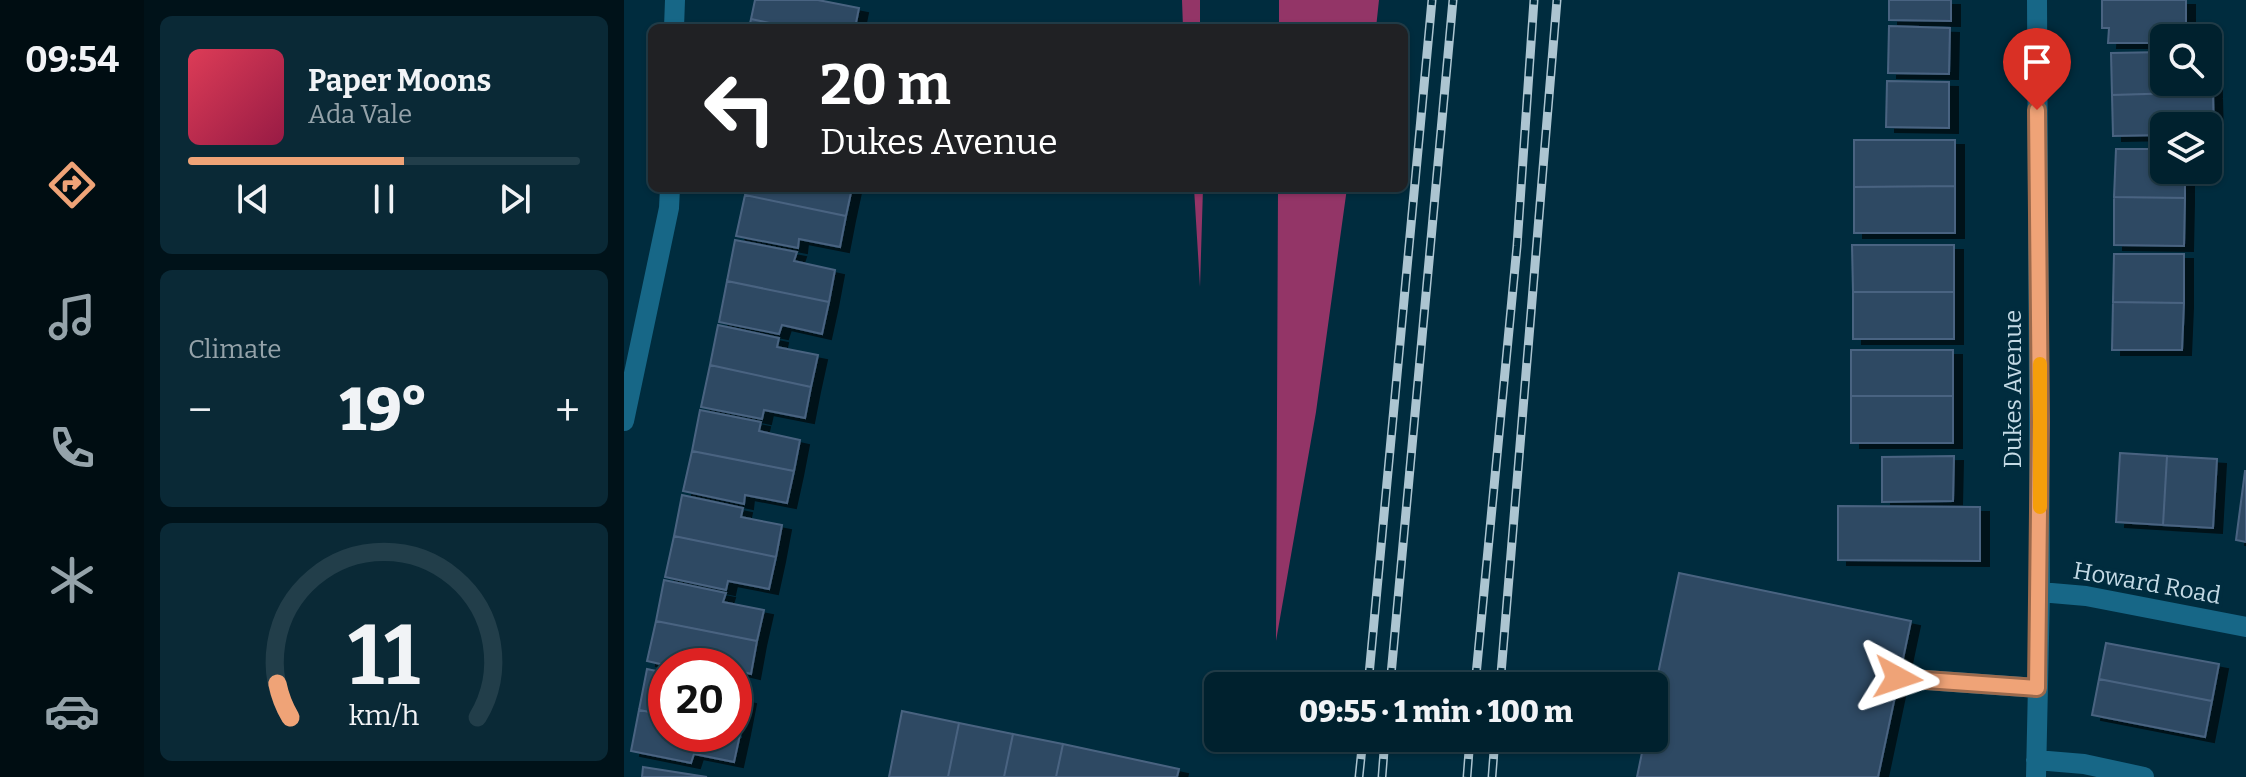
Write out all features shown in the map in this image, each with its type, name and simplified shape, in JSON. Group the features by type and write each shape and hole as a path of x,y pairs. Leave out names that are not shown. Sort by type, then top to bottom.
{"street":[{"path":"674,24 675,0"},
{"name":"Dukes Avenue","path":"2036,768 2040,592 2037,0"},
{"path":"624,421 670,192"},
{"name":"Howard Road","path":"2040,592 2086,596 2246,627"},
{"path":"1898,678 2037,688"},
{"path":"2036,768 2084,764 2144,777"}],"shaded area":[{"path":"1182,0 1200,0 1200,24 1183,24"},
{"path":"1279,0 1379,0 1376,24 1279,24"},
{"path":"1194,192 1203,192 1200,287"},
{"path":"1278,192 1346,192 1316,412 1276,641"}],"building":[{"path":"755,0 818,0 859,8 856,24 774,24 751,19"},
{"path":"1889,0 1951,0 1951,21 1889,20"},
{"path":"2102,0 2186,0 2186,24 2150,24 2150,43 2108,43 2109,28 2102,28"},
{"path":"751,19 774,24 750,24"},
{"path":"1889,26 1950,28 1949,74 1888,73"},
{"path":"2150,52 2150,94 2112,95 2111,53"},
{"path":"1887,81 1949,82 1949,128 1886,127"},
{"path":"2112,95 2213,96 2213,112 2150,112 2150,135 2113,136"},
{"path":"1854,140 1955,140 1955,186 1854,187"},
{"path":"2116,149 2150,149 2150,184 2185,184 2185,198 2114,197"},
{"path":"1955,186 1955,233 1854,233 1854,187"},
{"path":"746,192 851,192 846,216 745,195"},
{"path":"745,195 846,216 840,247 799,239 798,248 736,236"},
{"path":"2114,197 2185,198 2184,246 2114,245"},
{"path":"735,240 797,252 794,261 835,270 829,302 727,281"},
{"path":"1852,245 1954,245 1954,292 1853,292"},
{"path":"2114,254 2184,254 2184,303 2113,302"},
{"path":"727,281 829,302 822,334 782,325 779,334 719,322"},
{"path":"1853,292 1954,292 1954,339 1853,339"},
{"path":"2113,302 2184,303 2182,350 2112,350"},
{"path":"718,325 779,338 777,347 818,355 811,387 710,365"},
{"path":"1851,350 1953,350 1953,396 1851,396"},
{"path":"710,365 811,387 805,418 764,410 762,419 701,407"},
{"path":"1851,396 1953,396 1953,443 1851,443"},
{"path":"700,410 761,422 759,431 800,440 794,471 692,451"},
{"path":"692,451 794,471 787,503 745,495 744,504 683,491"},
{"path":"2120,453 2167,456 2163,525 2116,522"},
{"path":"1954,456 1953,501 1882,502 1882,457"},
{"path":"2167,456 2217,459 2213,528 2163,525"},
{"path":"2246,471 2246,542 2236,540"},
{"path":"682,495 743,508 741,517 782,525 776,557 674,536"},
{"path":"1838,506 1980,507 1980,561 1838,560"},
{"path":"674,536 776,557 769,589 728,581 726,590 665,577"},
{"path":"1679,573 1911,621 1878,777 1637,777 1642,752 1668,752 1668,672 1658,672"},
{"path":"664,580 726,593 723,602 764,610 757,641 656,621"},
{"path":"656,621 757,641 752,668 752,648 650,648"},
{"path":"2106,643 2219,664 2212,701 2099,679"},
{"path":"647,669 648,712 639,710"},
{"path":"2099,679 2212,701 2205,737 2092,715"},
{"path":"639,710 648,712 648,752 736,752 734,762 694,754 691,763 631,751"},
{"path":"902,711 959,723 948,777 889,777"},
{"path":"959,723 1013,734 1004,777 948,777"},
{"path":"1013,734 1063,744 1056,777 1004,777"},
{"path":"1063,744 1179,769 1177,777 1056,777"},
{"path":"643,767 707,777 642,777"}],"railway":[{"path":"1369,672 1432,0"},
{"path":"1391,672 1453,0"},
{"path":"1476,672 1517,246 1534,0"},
{"path":"1501,672 1557,0"},
{"path":"1359,777 1362,752"},
{"path":"1382,777 1384,752"},
{"path":"1467,777 1469,752"},
{"path":"1492,777 1494,752"}],"slow traffic":[{"path":"2040,364 2040,507"}],"route":[{"path":"1898,678 2037,688 2040,592 2037,110"}]}
